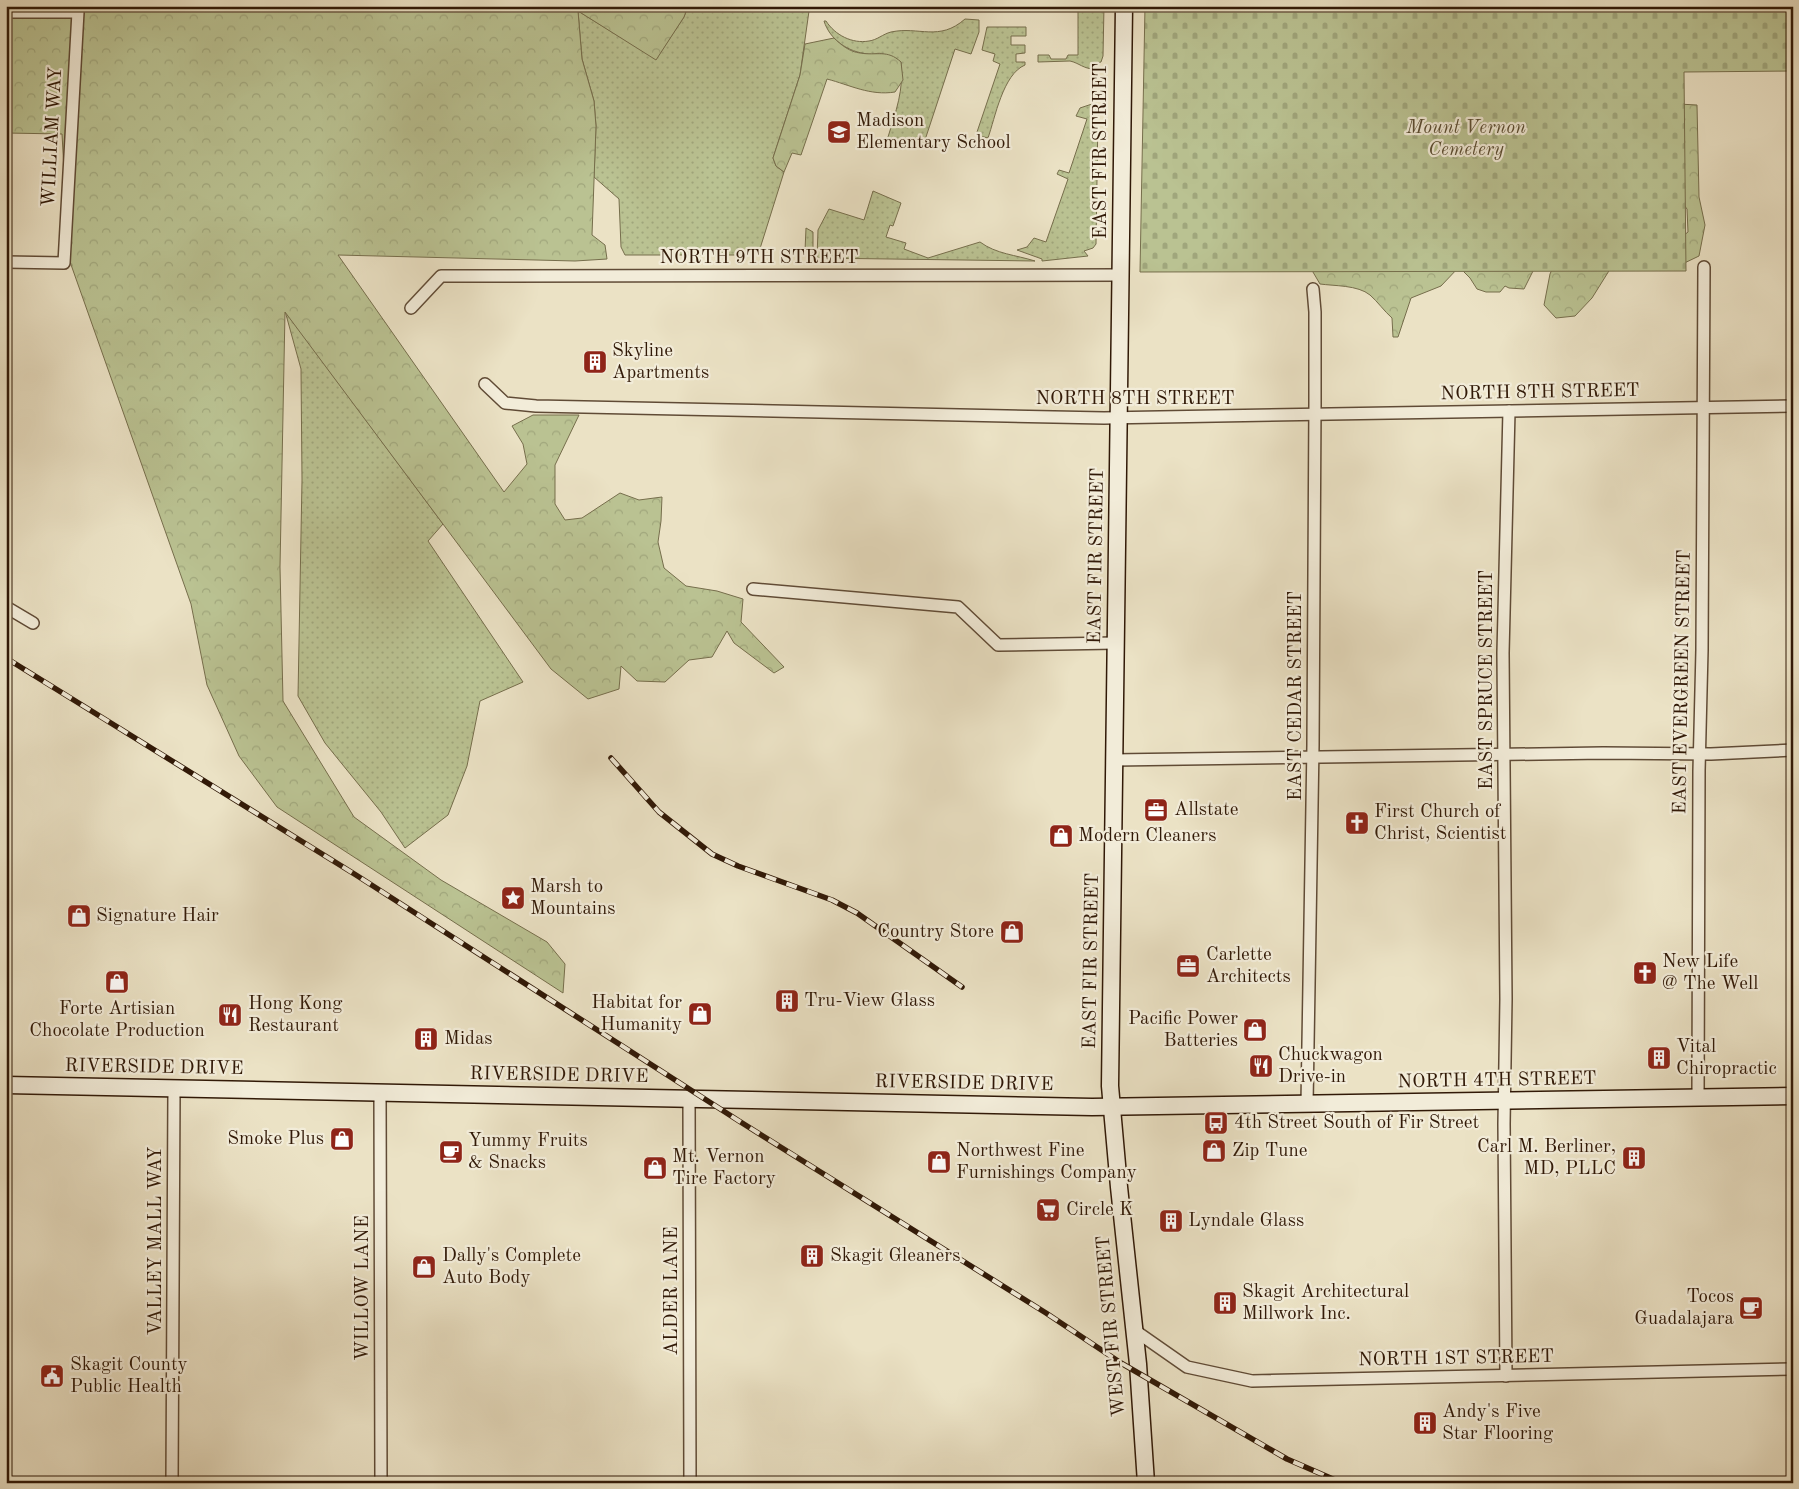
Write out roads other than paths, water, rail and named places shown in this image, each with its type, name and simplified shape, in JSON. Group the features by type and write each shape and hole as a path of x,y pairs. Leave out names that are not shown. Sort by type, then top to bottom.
{"main road":[{"name":"EAST FIR STREET","path":"1112,1107 1110,1086 1124,6"},
{"name":"RIVERSIDE DRIVE","path":"6,1086 1112,1107"},
{"name":"NORTH 4TH STREET","path":"1112,1107 1793,1096"},
{"name":"WEST FIR STREET","path":"1112,1107 1134,1330 1146,1483"}],"street":[{"name":"WILLIAM WAY","path":"6,12 78,12 64,263 6,262"},
{"name":"EAST EVERGREEN STREET","path":"1698,1097 1704,267"},
{"name":"NORTH 9TH STREET","path":"411,308 441,276 1120,275"},
{"name":"EAST CEDAR STREET","path":"1307,1104 1313,758 1315,312 1313,289"},
{"name":"NORTH 8TH STREET","path":"485,384 505,403 536,406 1118,418 1793,406"},
{"name":"EAST SPRUCE STREET","path":"1506,1376 1506,999 1503,654 1509,411"},
{"path":"753,589 958,607 998,644 1115,644"},
{"path":"6,607 33,623"},
{"path":"1114,760 1700,754 1793,750"},
{"name":"VALLEY MALL WAY","path":"172,1483 174,1089"},
{"name":"WILLOW LANE","path":"380,1093 381,1483"},
{"name":"ALDER LANE","path":"689,1099 690,1483"},
{"name":"NORTH 1ST STREET","path":"1134,1330 1188,1367 1252,1381 1793,1370"}],"railway":[{"path":"6,658 356,875 739,1121 1046,1313 1121,1363 1287,1459 1342,1483"},
{"path":"611,758 659,812 712,854 738,866 832,900 857,913 962,987"}],"place":[{"name":"Madison Elementary School","path":"839,132"},
{"name":"Skyline Apartments","path":"595,362"},
{"name":"Allstate","path":"1156,810"},
{"name":"First Church of Christ, Scientist","path":"1357,823"},
{"name":"Modern Cleaners","path":"1061,836"},
{"name":"Marsh to Mountains","path":"513,898"},
{"name":"Signature Hair","path":"79,916"},
{"name":"Country Store","path":"1012,932"},
{"name":"Carlette Architects","path":"1188,966"},
{"name":"New Life @ The Well","path":"1645,973"},
{"name":"Forte Artisian Chocolate Production","path":"117,982"},
{"name":"Tru-View Glass","path":"787,1001"},
{"name":"Habitat for Humanity","path":"700,1014"},
{"name":"Hong Kong Restaurant","path":"230,1015"},
{"name":"Pacific Power Batteries","path":"1255,1030"},
{"name":"Midas","path":"426,1039"},
{"name":"Vital Chiropractic","path":"1659,1058"},
{"name":"Chuckwagon Drive-in","path":"1261,1066"},
{"name":"4th Street South of Fir Street","path":"1216,1123"},
{"name":"Smoke Plus","path":"342,1139"},
{"name":"Zip Tune","path":"1214,1151"},
{"name":"Yummy Fruits & Snacks","path":"451,1152"},
{"name":"Carl M. Berliner, MD, PLLC","path":"1634,1158"},
{"name":"Northwest Fine Furnishings Company","path":"939,1162"},
{"name":"Mt. Vernon Tire Factory","path":"655,1168"},
{"name":"Circle K","path":"1048,1210"},
{"name":"Lyndale Glass","path":"1171,1221"},
{"name":"Skagit Gleaners","path":"812,1256"},
{"name":"Dally's Complete Auto Body","path":"424,1267"},
{"name":"Skagit Architectural Millwork Inc.","path":"1225,1303"},
{"name":"Tocos Guadalajara","path":"1751,1308"},
{"name":"Skagit County Public Health","path":"52,1376"},
{"name":"Andy's Five Star Flooring","path":"1425,1423"}],"park label":[{"name":"Mount Vernon Cemetery","path":"1466,139"}]}
